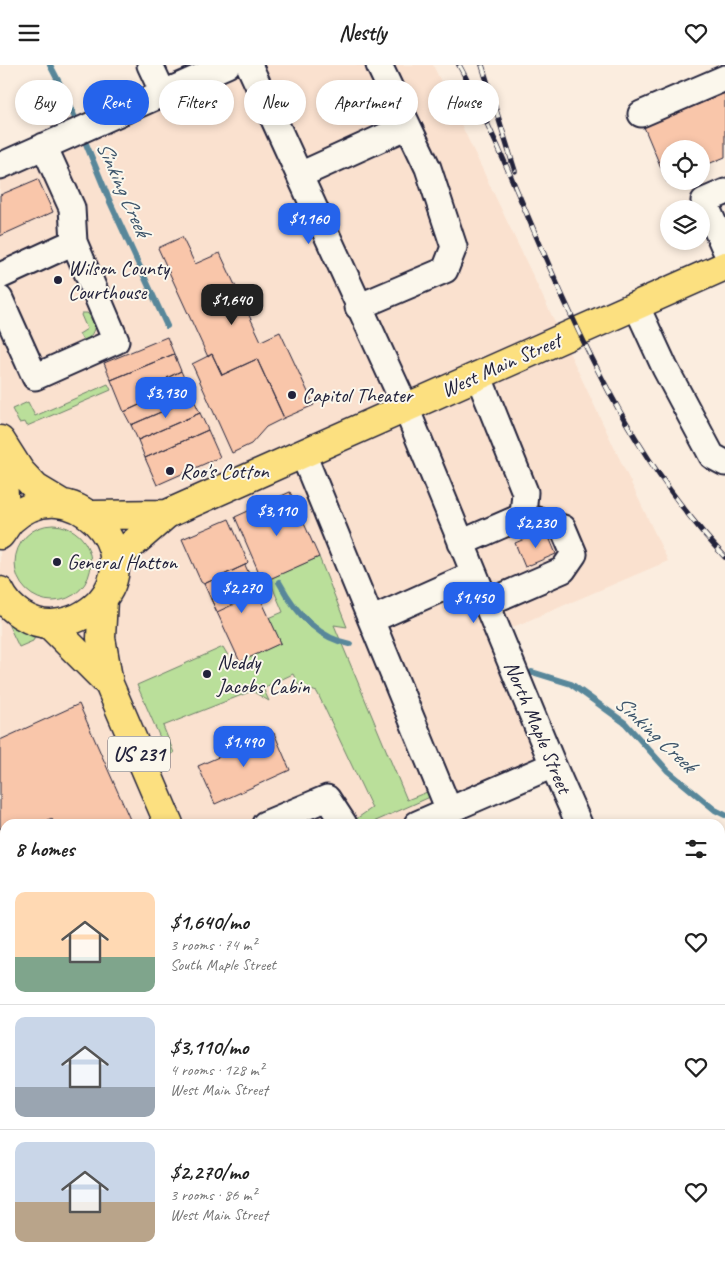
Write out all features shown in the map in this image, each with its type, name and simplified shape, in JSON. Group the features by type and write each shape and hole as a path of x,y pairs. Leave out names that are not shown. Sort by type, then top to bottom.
{"main road":[{"name":"West Main Street","path":"114,560 167,514 725,266"},
{"name":"US 231","path":"0,440 20,471 36,488 61,503 77,507 91,515 108,535 114,560 110,587 102,599 92,610 79,618 64,623 49,624 11,613 11,607 0,591"},
{"path":"0,440 5,509 0,534"},
{"name":"US 231","path":"0,534 10,521 25,510 43,504 61,503"},
{"name":"West Main Street","path":"91,515 167,514"},
{"name":"US 231","path":"102,599 101,638 109,684 167,819"},
{"name":"US 231","path":"49,624 109,684"}],"street":[{"path":"150,65 159,84"},
{"path":"193,80 227,65"},
{"name":"North Maple Street","path":"249,65 358,307 406,408 552,765 577,819"},
{"path":"358,307 446,270 454,247 428,169 379,65"},
{"path":"641,115 725,78"},
{"path":"0,165 159,95"},
{"path":"300,175 408,126"},
{"path":"0,299 35,377 116,341 74,241 72,207 44,146"},
{"path":"725,192 704,201 725,249"},
{"path":"0,276 74,241"},
{"path":"636,305 666,368 712,456 725,463"},
{"path":"478,375 525,492 523,516"},
{"path":"303,454 449,810"},
{"path":"461,543 523,516 562,528 574,554 563,570 487,603"},
{"path":"371,620 474,574"},
{"path":"428,819 552,765"},
{"path":"276,819 327,798 341,819"}],"shaded area":[{"path":"227,65 433,65 440,80 428,80 428,125 461,125 668,561 499,633 553,765 429,819 0,819 0,166 92,125 149,125 149,100 159,95 159,125 234,125 234,80 193,80"}],"green space":[{"path":"82,313 87,313 94,324 93,332 84,342 79,334 87,329 81,315"},
{"path":"108,384 111,390 27,426 25,422 19,423 12,409 28,402 35,416"},
{"path":"53,525 67,528 80,536 88,549 91,563 88,577 80,590 67,598 53,601 39,598 26,590 18,577 15,563 18,549 26,536 39,528"},
{"path":"319,557 347,627 334,625 407,800 427,792 430,797 380,819 356,819 372,808 317,692 299,686 293,674 263,688 269,701 252,691 163,726 174,753 168,756 137,685 223,647 233,664 281,643 269,618 283,612 269,579"},
{"path":"10,622 36,632 33,641 19,647 8,624"}],"building":[{"path":"725,93 725,157 710,163 710,140 660,140 660,165 644,127"},
{"path":"38,179 53,212 0,236 0,195"},
{"path":"182,237 195,264 220,253 261,341 280,332 314,405 284,418 257,359 222,375 212,354 208,357 158,248"},
{"path":"167,337 174,354 111,380 104,363"},
{"path":"174,354 181,371 167,378 172,390 124,412 111,380"},
{"path":"212,354 222,375 257,359 284,418 266,427 251,444 232,453 192,364"},
{"path":"181,371 193,398 131,425 124,412 172,390 167,378"},
{"path":"193,398 200,413 138,440 131,425"},
{"path":"200,413 208,430 145,458 138,440"},
{"name":"Roo's Cotton","path":"208,430 220,457 157,485 145,458"},
{"path":"290,492 319,557 263,582 235,517"},
{"path":"229,519 248,562 204,584 201,582 182,539"},
{"path":"546,530 556,554 525,567 515,543"},
{"path":"245,565 281,643 240,662 204,584"},
{"path":"252,580 258,593 217,612 211,599"},
{"path":"79,704 130,819 0,819 0,740"},
{"path":"274,733 290,770 215,804 198,766"}],"waterway":[{"name":"Sinking Creek","path":"50,65 78,125"},
{"name":"Sinking Creek","path":"82,134 110,202 167,326"},
{"name":"Sinking Creek","path":"279,582 292,603 307,621 327,636 350,644"},
{"name":"Sinking Creek","path":"532,672 571,684 625,723 668,771 715,810 725,815"}],"railway":[{"path":"459,65 498,147 569,310 621,414 652,464 686,511 725,557"},
{"path":"482,65 515,171"}],"place":[{"name":"Wilson County Courthouse","path":"58,280"},
{"name":"Capitol Theater","path":"292,395"},
{"name":"Roo's Cotton","path":"170,471"},
{"name":"General Hatton","path":"57,562"},
{"name":"Neddy Jacobs Cabin","path":"207,674"}]}
